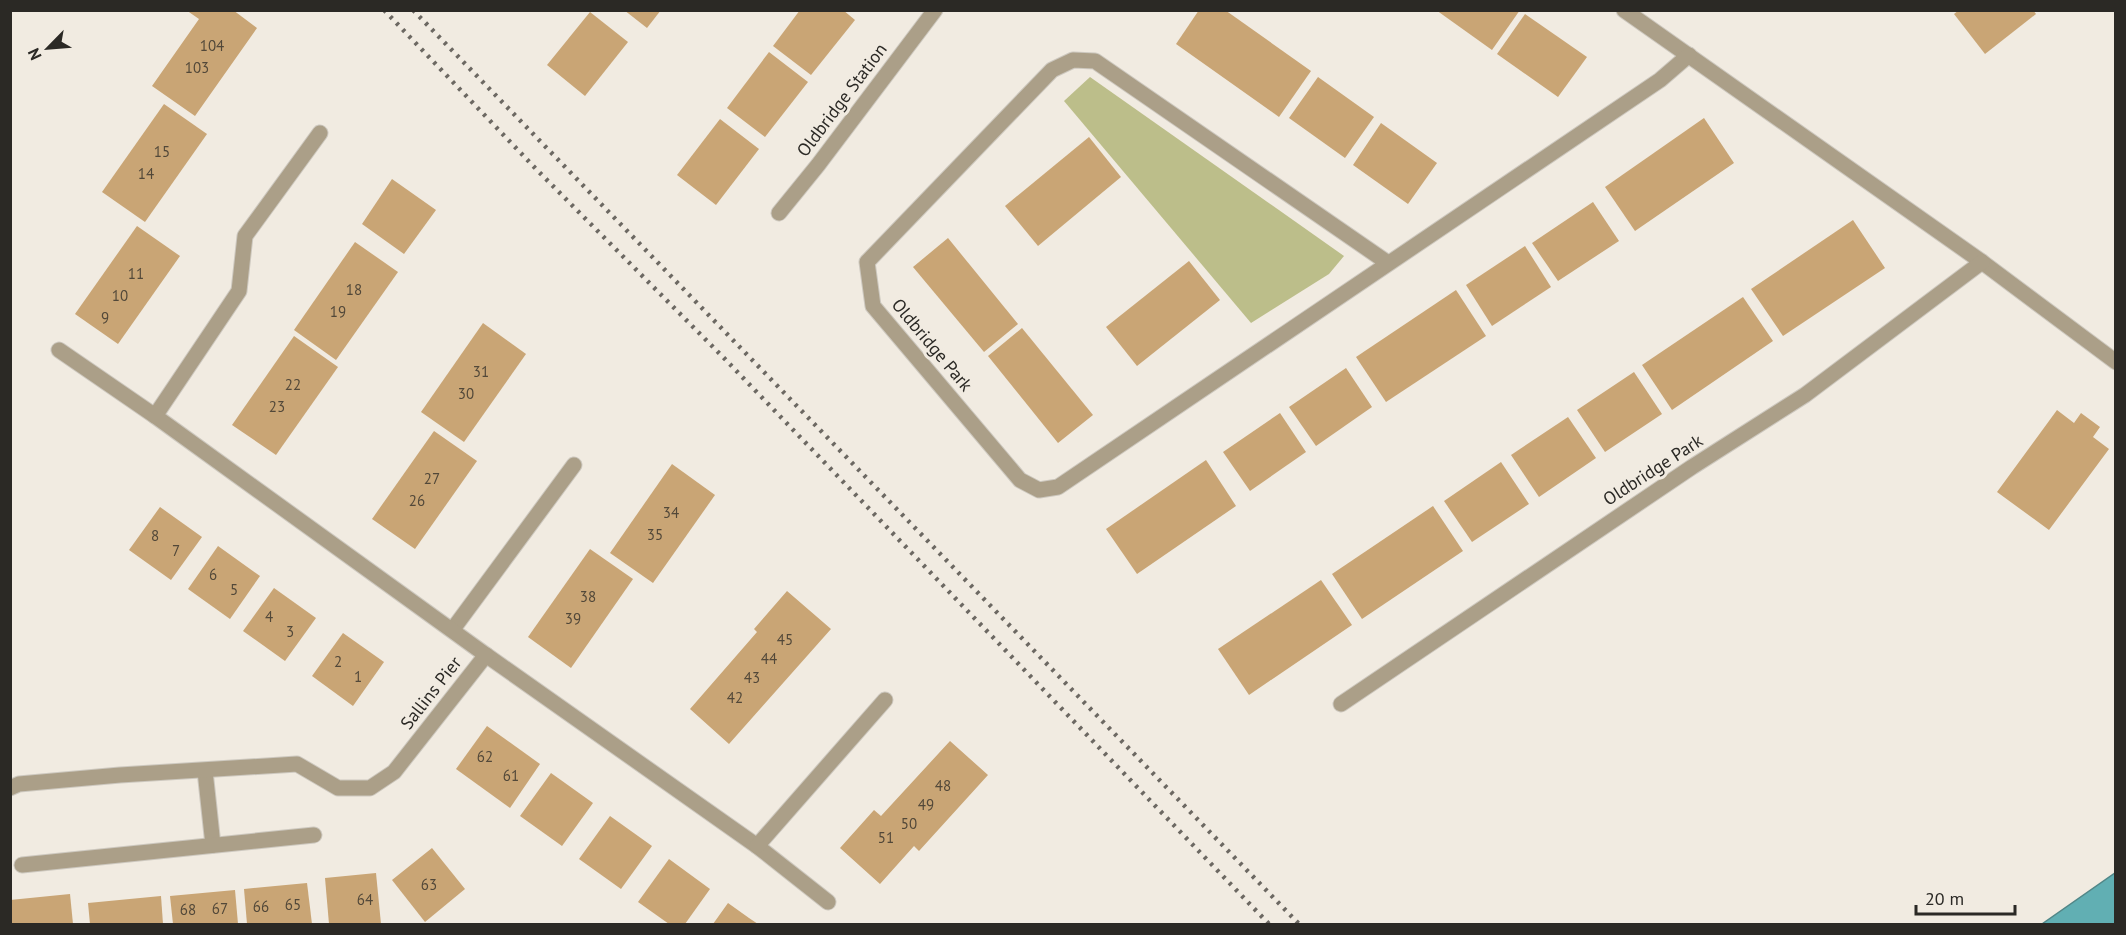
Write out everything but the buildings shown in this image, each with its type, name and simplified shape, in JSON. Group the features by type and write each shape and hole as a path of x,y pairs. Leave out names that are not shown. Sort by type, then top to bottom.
{"street":[{"name":"Oldbridge Station","path":"779,213 818,165 934,10"},
{"path":"1624,10 1982,262 2115,362"},
{"name":"Oldbridge Park","path":"1388,263 1095,61 1073,60 1052,70 867,261 873,306 1020,480 1039,490 1058,487 1660,80 1689,55"},
{"path":"155,416 239,291 245,236 320,133"},
{"name":"Oldbridge Park","path":"1341,704 1692,467 1805,395 1982,262"},
{"name":"Sallins Pier","path":"10,788 19,784 120,775 297,764 338,788 370,788 394,772 486,655 155,416 59,350"},
{"path":"453,629 573,465"},
{"path":"486,655 757,846 828,902"},
{"path":"757,846 885,700"},
{"path":"205,771 213,845"},
{"path":"22,865 314,835"}],"green space":[{"path":"1090,77 1344,256 1329,274 1251,323 1064,101"}],"water":[{"path":"2115,873 2115,924 2042,924"}],"railway":[{"path":"384,10 538,171 722,356 1269,924"},
{"path":"413,10 1299,924"}]}
